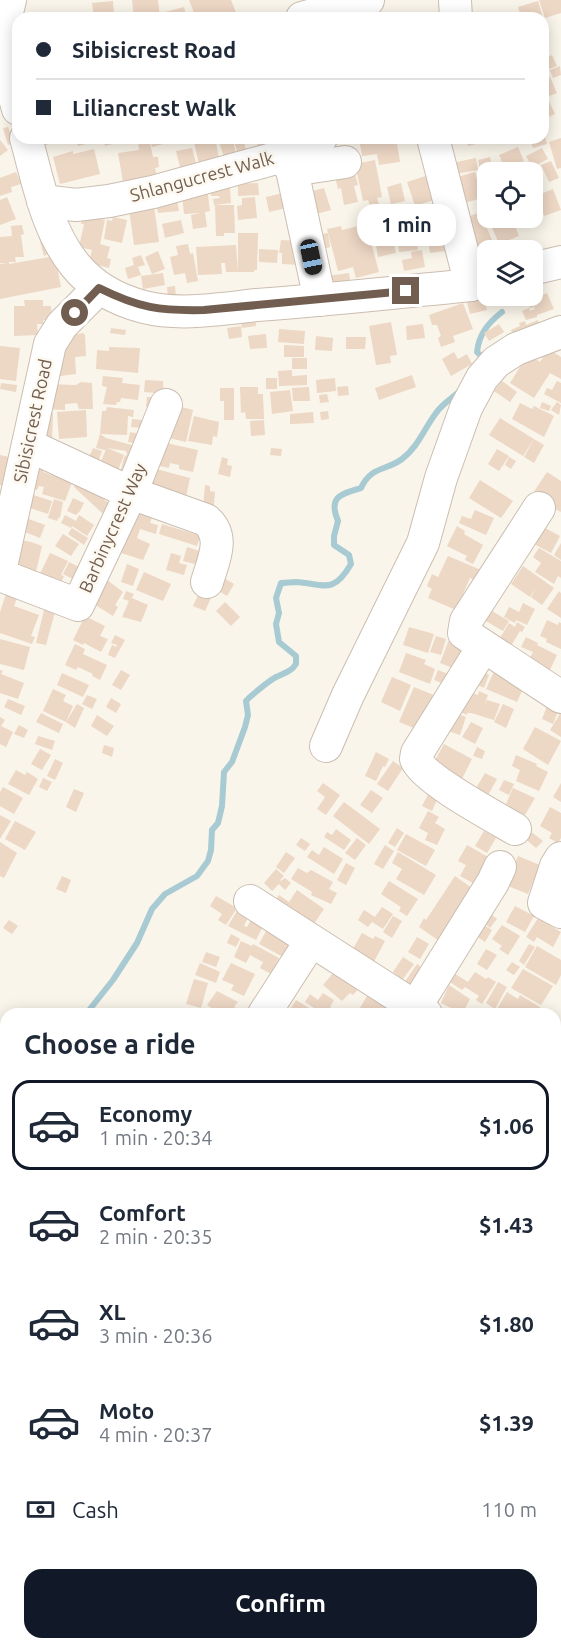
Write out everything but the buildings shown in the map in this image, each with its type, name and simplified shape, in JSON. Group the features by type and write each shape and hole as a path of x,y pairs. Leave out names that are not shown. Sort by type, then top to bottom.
{"street":[{"path":"10,0 6,15 5,39 12,92"},
{"path":"324,12 368,0"},
{"path":"28,144 43,201 60,244 75,265 99,288 145,307 170,311 204,310 477,283"},
{"path":"299,144 288,147 284,151 287,163 345,162"},
{"path":"436,144 477,277"},
{"name":"Shlangucrest Walk","path":"43,201 76,205 109,201 287,163 320,300"},
{"path":"543,266 561,262"},
{"name":"Sibisicrest Road","path":"0,573 50,345 62,325 99,288"},
{"path":"326,746 348,695 423,543 441,478 466,408 482,378 495,362 516,349 561,332"},
{"name":"Barbinycrest Way","path":"0,573 78,605 131,493 166,405"},
{"path":"28,445 131,493 206,520 216,531 217,550 207,582"},
{"path":"539,508 464,624 464,633 561,697"},
{"path":"483,647 417,753 416,759 420,766 447,787 515,829"},
{"path":"552,907 556,866 561,858"},
{"path":"419,1008 500,867"},
{"path":"250,901 365,973 412,1008"},
{"path":"268,1008 311,941"}],"waterway":[{"path":"482,362 482,357 477,352 482,334 502,312"},
{"path":"91,1008 113,980 137,943 152,909 165,894 197,876 208,861 212,830 218,823 222,806 224,772 232,762 248,715 246,701 269,681 290,671 296,664 296,656 279,642 276,624 279,613 276,598 281,583 327,585 333,584 345,574 351,564 349,555 334,545 338,521 335,502 347,492 361,488 374,472 396,463 408,454 438,410 460,391"}],"route":[{"path":"75,313 99,288 126,301 170,311 204,310 406,291"}]}
